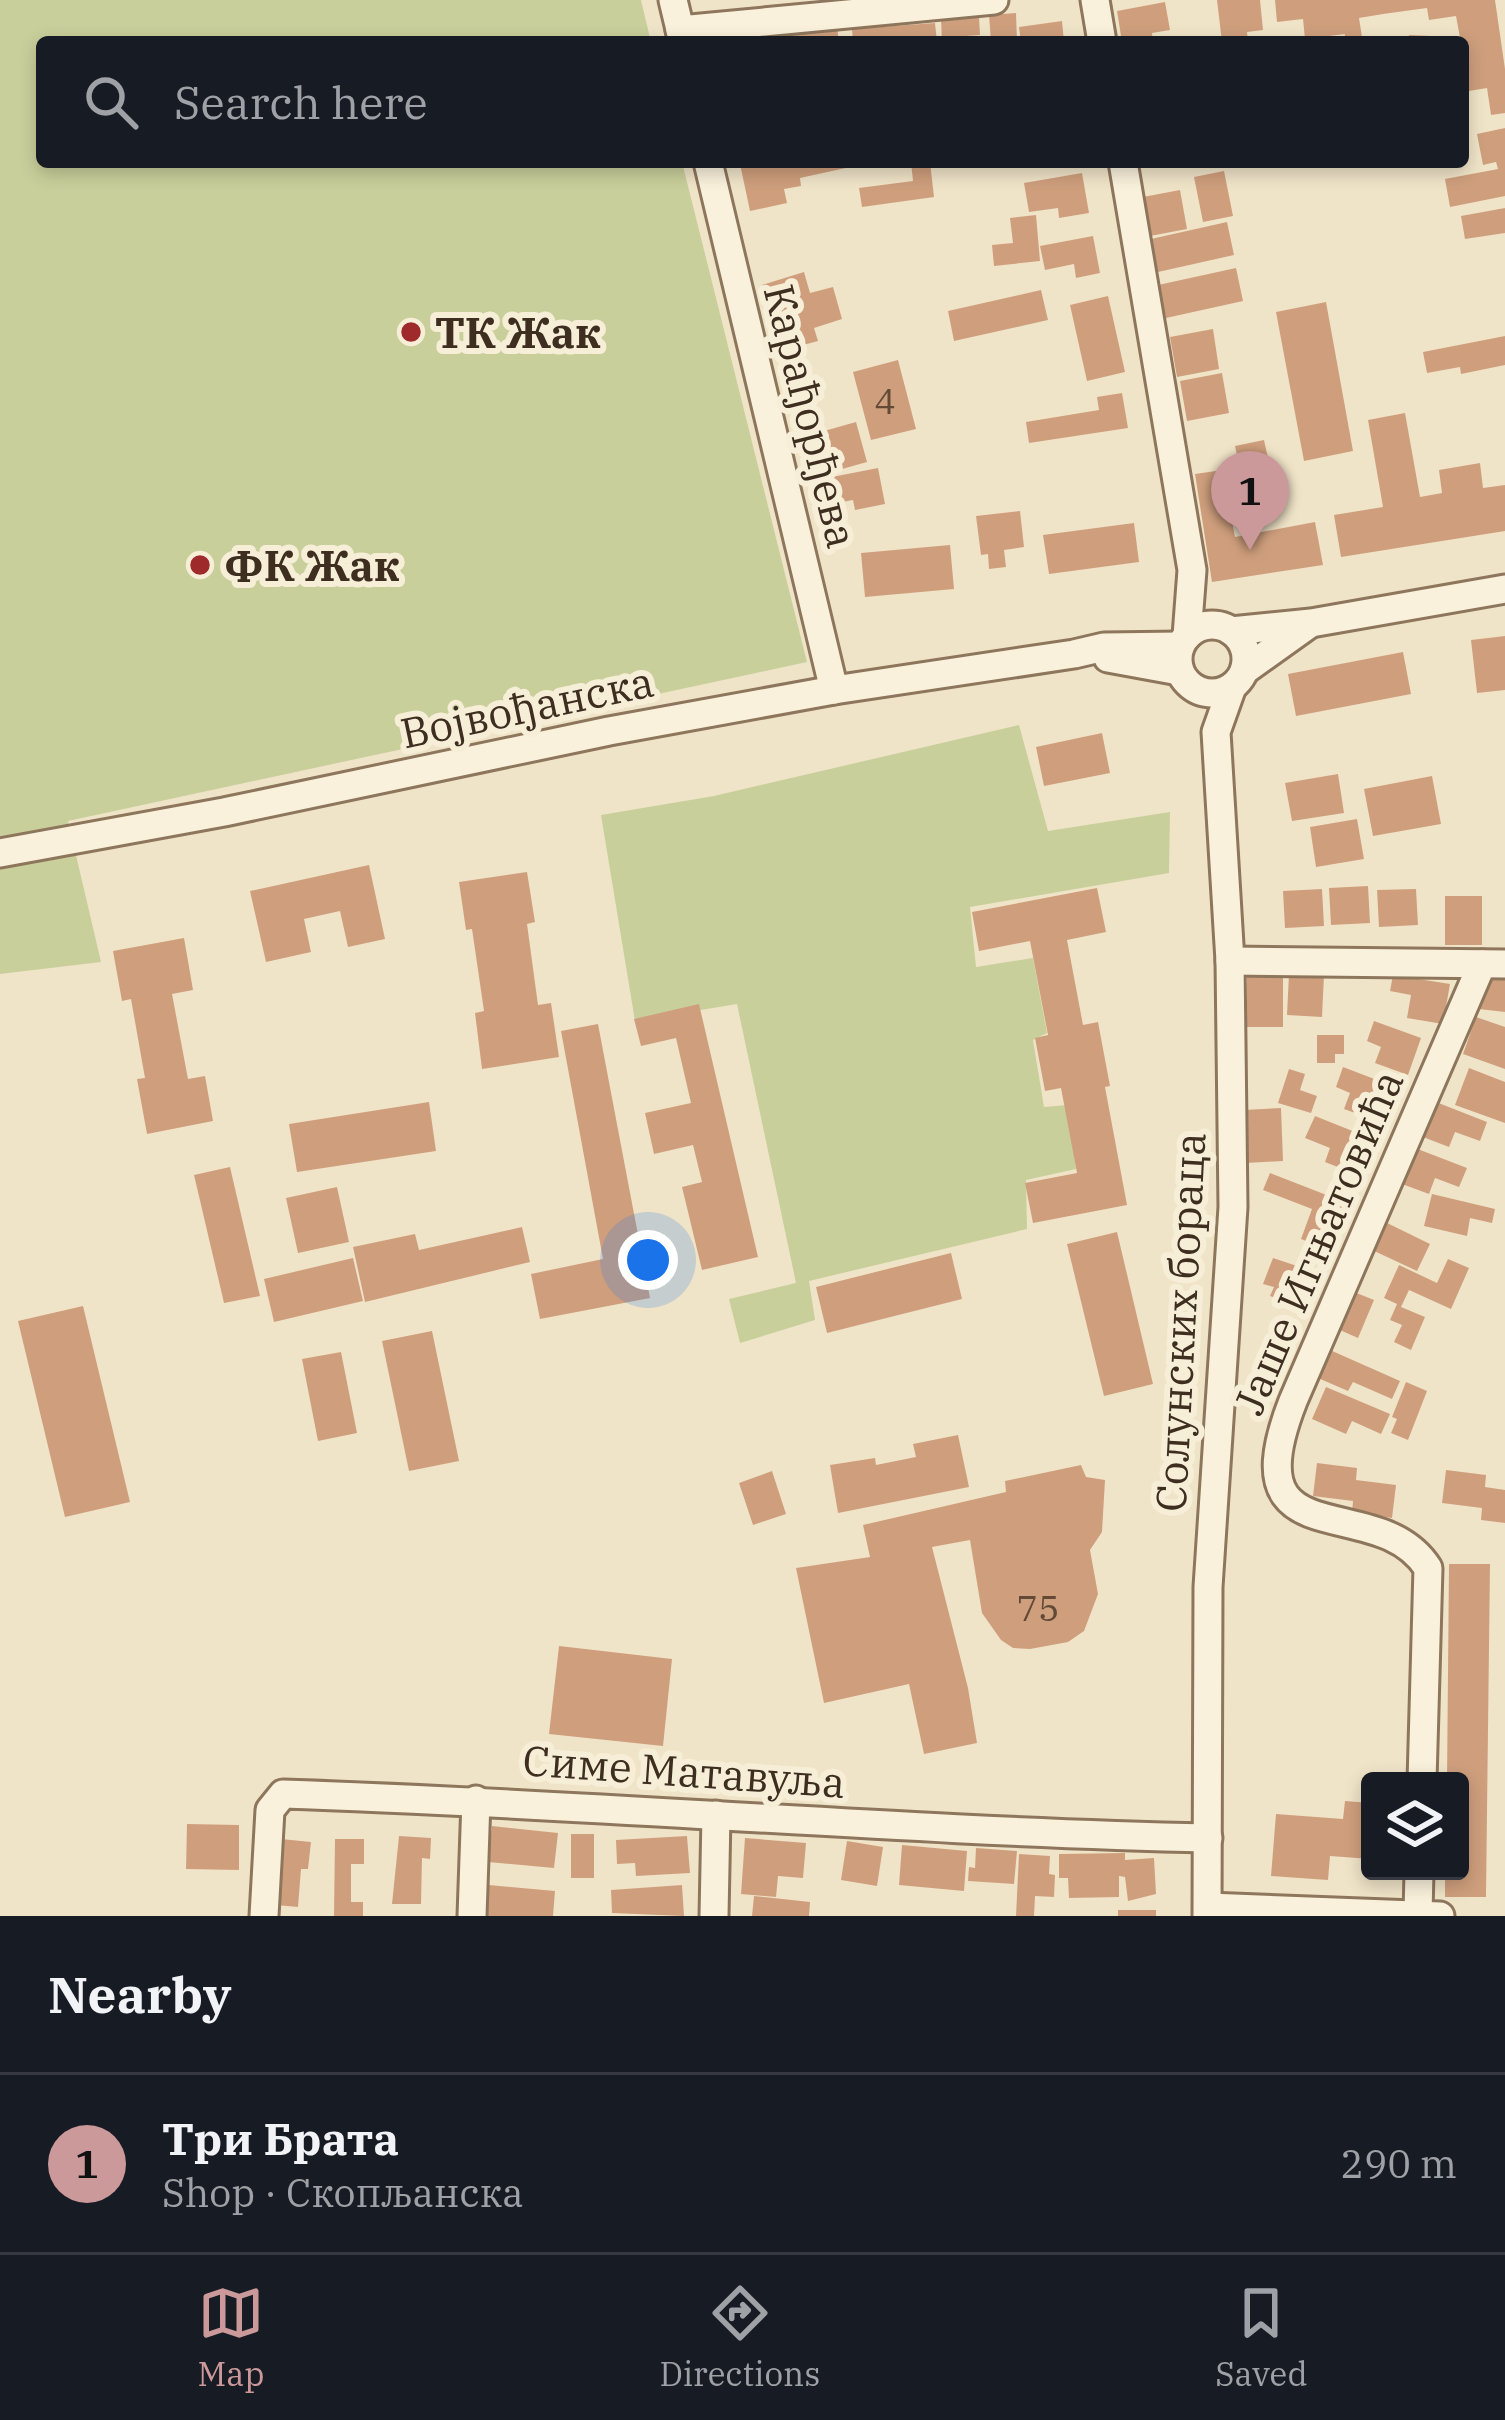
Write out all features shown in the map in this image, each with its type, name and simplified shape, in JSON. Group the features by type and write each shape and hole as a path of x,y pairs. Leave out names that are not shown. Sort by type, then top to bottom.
{"street":[{"path":"674,0 682,36 994,0"},
{"path":"1095,0 1101,36"},
{"name":"Карађорђева","path":"709,168 834,690"},
{"path":"1124,168 1192,570 1184,660 1212,694 1311,622"},
{"path":"1192,570 1225,628 1244,648 1239,678"},
{"path":"1184,660 1201,627 1311,622 1505,590"},
{"name":"Војвођанска","path":"0,853 834,690 1104,647 1184,660"},
{"name":"Солунских бораца","path":"1184,660 1216,732 1230,961 1233,1207 1208,1587 1207,1911"},
{"name":"Солунских бораца","path":"1216,732 1239,678"},
{"path":"1230,961 1493,964"},
{"name":"Јаше Игњатовића","path":"1422,1772 1428,1568 1409,1546 1301,1508 1285,1497 1275,1476 1276,1458 1293,1401 1493,964"},
{"name":"Симе Матавуља","path":"264,1916 270,1810 283,1794 476,1800 1058,1836 1208,1838"},
{"path":"472,1916 476,1800"},
{"path":"714,1916 716,1815"},
{"path":"1418,1915 1419,1880"},
{"path":"1207,1911 1440,1916"}],"green space":[{"path":"0,0 641,0 650,36 36,36 36,168 684,168 807,662 68,821 101,962 0,974"},
{"path":"1019,725 1048,831 1170,812 1169,873 970,907 976,967 1033,958 1047,1033 1033,1040 1044,1107 1067,1105 1076,1169 1026,1180 1027,1229 809,1281 815,1320 740,1343 729,1299 796,1283 737,1004 635,1021 601,815 714,796"}],"building":[{"path":"1217,0 1260,0 1263,30 1247,32 1247,36 1221,36"},
{"path":"1275,0 1495,0 1505,69 1505,113 1491,115 1487,88 1469,91 1469,36 1460,36 1456,16 1429,20 1427,8 1359,18 1362,36 1305,36 1303,19 1277,22"},
{"path":"1165,2 1170,30 1152,36 1121,36 1117,11"},
{"path":"1016,13 1017,36 991,36 989,15"},
{"path":"979,17 980,35 942,36 941,19"},
{"path":"1062,21 1063,36 1020,36 1019,27"},
{"path":"935,23 936,36 853,36 852,29"},
{"path":"837,27 838,36 773,36"},
{"path":"1505,128 1505,196 1450,207 1445,179 1498,169 1496,162 1483,165 1477,134"},
{"path":"741,168 846,168 800,178 801,186 784,189 787,203 750,211"},
{"path":"912,168 931,168 934,197 862,207 859,188 913,181"},
{"path":"1224,171 1233,216 1203,222 1194,177"},
{"path":"1082,173 1089,213 1059,218 1058,208 1029,212 1024,183"},
{"path":"1180,190 1187,229 1150,236 1143,197"},
{"path":"1505,208 1505,233 1465,239 1461,216"},
{"path":"1036,215 1040,261 994,266 992,245 1013,243 1010,218"},
{"path":"1227,222 1234,255 1158,272 1151,239"},
{"path":"1093,236 1100,273 1076,278 1074,264 1045,270 1040,246"},
{"path":"1236,268 1243,301 1166,318 1158,285"},
{"path":"804,272 810,293 833,287 842,319 814,328 818,341 781,351 762,285"},
{"path":"1041,290 1048,320 954,341 948,311"},
{"path":"1108,296 1125,372 1087,381 1070,305"},
{"path":"1326,302 1353,451 1304,461 1276,312"},
{"path":"1213,329 1219,369 1177,377 1170,337"},
{"path":"1505,336 1505,365 1461,374 1460,367 1427,373 1423,352"},
{"path":"898,360 916,429 871,440 853,372"},
{"path":"1222,373 1229,413 1187,421 1180,381"},
{"path":"1122,393 1128,428 1029,443 1026,422 1099,410 1097,397"},
{"path":"1405,413 1420,497 1442,493 1439,470 1480,463 1483,488 1505,485 1505,531 1341,557 1334,515 1383,507 1368,420"},
{"path":"856,422 867,462 835,471 824,431"},
{"path":"1264,440 1271,472 1246,477 1250,502 1229,505 1235,537 1315,522 1323,565 1212,582 1195,474 1223,470 1225,482 1242,479 1235,446"},
{"path":"878,468 885,504 855,510 853,500 837,503 832,477"},
{"path":"1020,511 1024,547 1004,550 1006,567 989,569 988,554 981,555 976,516"},
{"path":"1134,523 1139,562 1049,574 1043,535"},
{"path":"950,545 954,589 865,597 861,553"},
{"path":"1505,636 1505,690 1477,693 1471,640"},
{"path":"1403,652 1411,694 1296,716 1288,674"},
{"path":"1102,733 1110,773 1044,786 1036,747"},
{"path":"1338,774 1344,813 1292,821 1285,783"},
{"path":"1432,776 1441,824 1373,836 1364,789"},
{"path":"1357,819 1364,859 1316,867 1310,827"},
{"path":"369,865 385,939 348,947 340,911 304,919 311,952 266,962 250,891"},
{"path":"527,872 535,922 527,924 538,1005 551,1003 559,1057 482,1069 475,1013 484,1011 472,929 466,930 459,882"},
{"path":"1368,886 1370,923 1331,925 1329,888"},
{"path":"1097,888 1106,932 1067,940 1083,1025 1098,1022 1127,1205 1033,1223 1025,1183 1077,1173 1061,1088 1045,1091 1035,1038 1048,1035 1030,941 979,951 972,912"},
{"path":"1322,889 1324,926 1285,928 1283,891"},
{"path":"1416,889 1418,925 1379,927 1377,890"},
{"path":"1445,896 1482,896 1482,945 1445,945"},
{"path":"184,938 193,990 172,994 188,1079 205,1076 213,1121 147,1134 137,1079 145,1078 131,999 122,1001 113,951"},
{"path":"1483,969 1505,972 1505,1012 1479,1009"},
{"path":"1247,970 1283,970 1283,1027 1247,1027"},
{"path":"1289,974 1324,975 1322,1017 1287,1015"},
{"path":"1393,975 1450,984 1443,1024 1407,1018 1411,995 1390,991"},
{"path":"699,1004 758,1257 702,1270 682,1187 702,1182 693,1145 654,1154 645,1113 691,1103 676,1038 641,1046 634,1019"},
{"path":"1476,1017 1505,1027 1505,1069 1463,1054"},
{"path":"1374,1021 1421,1038 1408,1075 1375,1063 1381,1047 1367,1041"},
{"path":"598,1024 650,1298 540,1319 531,1274 603,1259 561,1031"},
{"path":"1317,1035 1344,1035 1344,1054 1335,1054 1335,1063 1317,1063"},
{"path":"1343,1067 1390,1085 1377,1121 1344,1109 1350,1093 1336,1087"},
{"path":"1469,1068 1505,1082 1505,1123 1455,1105"},
{"path":"1289,1069 1305,1074 1300,1090 1317,1096 1311,1113 1278,1103"},
{"path":"429,1102 436,1151 297,1172 289,1124"},
{"path":"1436,1102 1487,1122 1480,1141 1455,1132 1449,1147 1423,1137"},
{"path":"1281,1108 1283,1161 1246,1163 1244,1110"},
{"path":"1315,1116 1380,1142 1366,1178 1325,1162 1330,1148 1305,1138"},
{"path":"1415,1148 1467,1168 1459,1187 1435,1178 1429,1194 1402,1184"},
{"path":"230,1167 260,1296 224,1303 194,1175"},
{"path":"1270,1173 1347,1203 1329,1250 1301,1239 1312,1209 1263,1190"},
{"path":"337,1187 349,1242 298,1253 286,1198"},
{"path":"1432,1194 1495,1209 1492,1223 1470,1218 1467,1236 1424,1226"},
{"path":"1383,1221 1430,1244 1417,1271 1370,1249"},
{"path":"522,1227 530,1262 365,1302 353,1247 415,1234 419,1250"},
{"path":"1117,1232 1153,1384 1104,1396 1067,1244"},
{"path":"951,1253 962,1299 827,1333 816,1287"},
{"path":"353,1258 363,1301 274,1322 264,1279"},
{"path":"1273,1258 1306,1269 1293,1304 1270,1296 1274,1287 1263,1284"},
{"path":"1448,1259 1469,1268 1451,1309 1409,1290 1401,1307 1425,1317 1411,1350 1394,1342 1402,1325 1390,1320 1397,1304 1384,1298 1399,1265 1437,1283"},
{"path":"1349,1290 1374,1300 1358,1338 1333,1327"},
{"path":"83,1306 130,1502 65,1517 18,1321"},
{"path":"432,1331 459,1461 409,1471 382,1341"},
{"path":"1330,1350 1400,1381 1392,1399 1353,1382 1348,1391 1318,1378"},
{"path":"341,1352 357,1433 318,1441 302,1359"},
{"path":"1406,1382 1427,1391 1408,1440 1391,1433"},
{"path":"1326,1387 1390,1414 1381,1434 1352,1421 1346,1434 1312,1419"},
{"path":"958,1435 969,1487 838,1513 830,1465 875,1458 876,1465 916,1457 913,1444"},
{"path":"1317,1463 1357,1468 1356,1480 1396,1485 1392,1518 1352,1513 1353,1501 1313,1496"},
{"path":"1081,1465 1086,1477 1105,1480 1102,1532 1090,1550 1098,1594 1084,1631 1068,1642 1030,1649 1013,1648 1001,1640 982,1613 970,1540 932,1547 977,1743 924,1754 909,1684 824,1703 796,1568 870,1557 863,1525 1006,1492 1005,1481"},
{"path":"1446,1470 1486,1475 1485,1487 1505,1490 1505,1523 1481,1520 1482,1508 1442,1503"},
{"path":"772,1471 786,1514 753,1525 739,1483"},
{"path":"1449,1564 1490,1564 1486,1897 1445,1897 1445,1880 1469,1880 1469,1772 1447,1772"},
{"path":"559,1646 672,1659 663,1746 549,1734"},
{"path":"1345,1801 1361,1802 1361,1858 1330,1856 1328,1880 1271,1876 1276,1814 1343,1819"},
{"path":"187,1824 239,1825 239,1870 186,1869"},
{"path":"492,1826 558,1833 554,1868 488,1862"},
{"path":"571,1834 594,1834 594,1878 571,1878"},
{"path":"399,1836 431,1838 430,1859 422,1858 421,1904 392,1904"},
{"path":"687,1836 690,1873 636,1876 635,1863 617,1864 616,1840"},
{"path":"745,1838 806,1843 803,1878 778,1876 776,1897 741,1894"},
{"path":"281,1839 311,1842 308,1869 301,1869 298,1907 276,1905"},
{"path":"335,1839 364,1839 364,1864 351,1864 351,1902 363,1902 363,1916 334,1916"},
{"path":"847,1841 883,1847 877,1886 841,1880"},
{"path":"902,1845 967,1851 964,1891 899,1885"},
{"path":"976,1848 1017,1851 1014,1884 968,1881 969,1867 975,1868"},
{"path":"1125,1853 1125,1860 1154,1858 1156,1894 1128,1901 1125,1877 1119,1876 1119,1897 1069,1898 1068,1878 1059,1878 1059,1854"},
{"path":"1019,1854 1050,1856 1049,1874 1055,1875 1054,1897 1035,1896 1034,1916 1016,1916"},
{"path":"489,1885 555,1891 553,1916 487,1916"},
{"path":"682,1885 684,1916 612,1913 611,1890"},
{"path":"754,1896 810,1902 809,1916 752,1916"},
{"path":"1118,1910 1156,1910 1156,1916 1118,1916"}],"place":[{"name":"ТК Жак","path":"411,332"},
{"name":"Три Брата","path":"1250,550"},
{"name":"ФК Жак","path":"200,565"}]}
